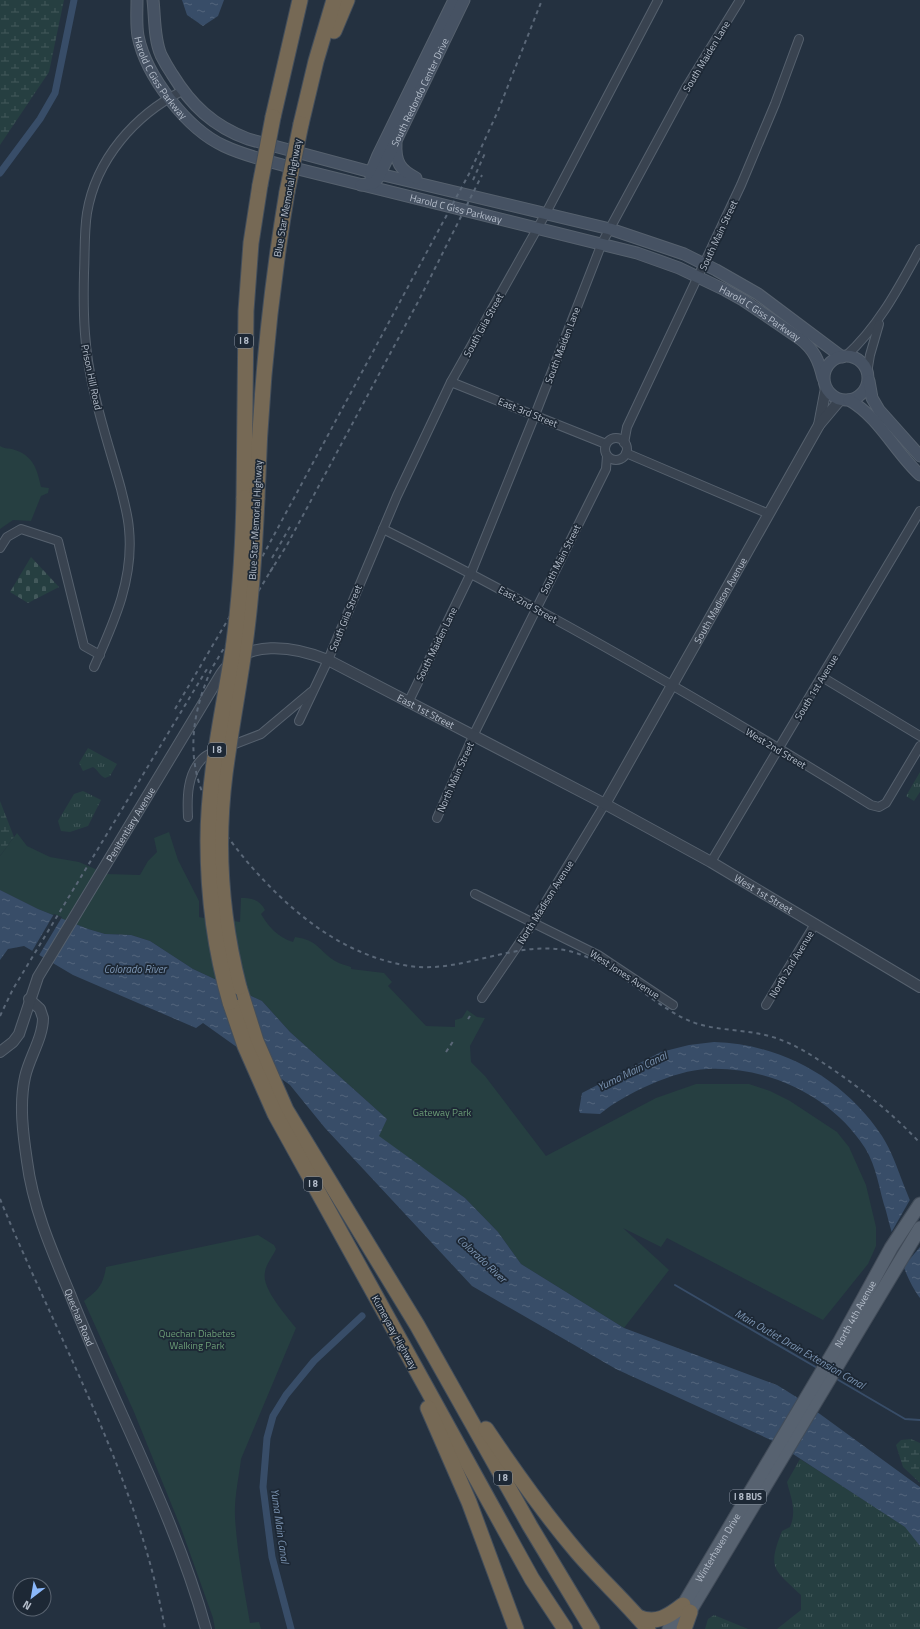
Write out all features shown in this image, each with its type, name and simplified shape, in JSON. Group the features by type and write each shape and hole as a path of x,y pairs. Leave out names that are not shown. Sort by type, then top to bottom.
{"highway":[{"path":"280,82 285,31 293,0"},
{"name":"Blue Star Memorial Highway","path":"256,1041 241,994 229,941 223,897 220,838 225,774 251,596 246,311 251,243 260,184 280,82 300,0"},
{"name":"Blue Star Memorial Highway","path":"238,1030 226,988 217,944 210,891 208,840 212,781 237,616 274,273 287,192 301,124 334,0"},
{"path":"307,97 347,0"},
{"name":"Kumeyaay Highway","path":"238,1030 254,1071 275,1114 532,1579 564,1629"},
{"name":"Kumeyaay Highway","path":"256,1041 267,1070 294,1125 417,1325 530,1526 592,1629"},
{"path":"417,1325 528,1492 578,1553 648,1629"},
{"path":"396,1334 469,1502 516,1629"},
{"path":"638,1617 646,1620 657,1620 687,1608 684,1629"}],"main road":[{"name":"Harold C Giss Parkway","path":"137,0 138,36 145,56 169,98 193,125 222,145 242,154 358,185 376,187 637,253 698,276 743,300 807,344 819,360 825,383"},
{"name":"Harold C Giss Parkway","path":"153,0 156,34 161,55 182,91 202,112 228,131 248,138 376,173 610,229 684,254 743,284 772,303 820,342 844,356"},
{"name":"South Redondo Center Drive","path":"376,187 378,155 454,0"},
{"name":"South Redondo Center Drive","path":"376,173 396,141 464,0"},
{"path":"396,141 397,162 401,169 405,173 431,186"},
{"path":"350,166 369,162 378,155"},
{"path":"920,456 879,410 872,398 868,375 860,361 844,356 833,360 828,365 825,383 834,398 845,400 860,407 871,416 895,448 920,474"},
{"path":"845,400 855,399 865,390 868,375"},
{"name":"North 4th Avenue","path":"795,1427 844,1343 891,1248 917,1208"},
{"name":"North 4th Avenue","path":"844,1343 900,1262 920,1229"},
{"path":"900,1262 920,1236"},
{"name":"Winterhaven Drive","path":"669,1629 687,1608 795,1427"},
{"name":"Winterhaven Drive","path":"679,1629 687,1608"}],"street":[{"name":"South Gila Street","path":"299,721 328,660 383,528 451,382 546,213 658,0"},
{"name":"South Maiden Lane","path":"408,702 470,573 535,415 602,244 687,86 740,0"},
{"name":"South Main Street","path":"624,443 627,427 741,185 775,104 799,39"},
{"name":"Prison Hill Road","path":"94,667 125,589 130,549 130,528 87,359 83,311 87,214 95,183 112,152 126,133 169,98 182,91"},
{"path":"844,356 860,344 882,316 920,249"},
{"path":"868,375 870,355 882,316"},
{"name":"East 3rd Street","path":"451,382 606,444"},
{"path":"818,425 825,383"},
{"name":"South Madison Avenue","path":"605,804 818,425 845,400"},
{"name":"South Main Street","path":"616,438 627,427"},
{"path":"616,438 624,443 626,453 623,458 612,460 607,456 605,450 606,444 610,440 616,438"},
{"path":"626,453 769,514"},
{"name":"South Main Street","path":"473,736 606,469 607,456"},
{"name":"South Main Street","path":"606,469 618,460"},
{"name":"South 1st Avenue","path":"711,862 920,512"},
{"name":"East 2nd Street","path":"383,528 536,608 670,686"},
{"path":"0,548 7,537 21,529 58,541 84,646 100,655"},
{"name":"East 1st Street","path":"240,656 258,650 279,648 304,651 328,660 605,804"},
{"name":"Penitentiary Avenue","path":"3,1050 19,1034 29,999 38,977 112,853 221,674 240,656"},
{"path":"822,677 920,736"},
{"name":"West 2nd Street","path":"670,686 779,749 871,805 879,807 883,805 920,746"},
{"path":"188,817 187,801 191,776 202,759 216,750 261,734 314,688"},
{"name":"North Main Street","path":"437,818 473,736"},
{"name":"West 1st Street","path":"605,804 711,862 920,986"},
{"name":"North Madison Avenue","path":"482,998 533,923 605,804"},
{"name":"West Jones Avenue","path":"475,894 598,955 673,1005"},
{"name":"North 2nd Avenue","path":"766,1004 815,924"},
{"name":"Quechan Road","path":"29,999 40,1009 43,1018 43,1025 25,1076 22,1113 27,1163 39,1214 80,1320 166,1516 193,1584 206,1629"}],"green space":[{"path":"0,0 64,0 49,72 0,145"},
{"path":"0,446 12,449 25,455 36,468 41,487 49,488 48,493 41,496 31,521 13,520 0,529"},
{"path":"31,557 59,587 28,603 10,592"},
{"path":"88,748 117,764 110,776 105,778 93,767 83,771 79,763"},
{"path":"920,772 920,792 914,801 906,796"},
{"path":"83,791 101,800 88,826 70,832 61,831 58,821 74,794"},
{"path":"0,801 14,837 0,856"},
{"name":"Gateway Park","path":"169,832 178,860 199,901 199,917 204,918 206,926 212,932 231,931 234,921 240,922 241,898 249,898 261,904 265,910 261,914 267,923 278,934 287,940 293,942 295,937 309,940 329,957 341,964 351,967 351,969 384,973 392,982 388,986 426,1026 455,1027 455,1020 462,1018 467,1010 477,1017 485,1018 470,1046 471,1062 485,1076 546,1156 656,1098 696,1084 749,1084 770,1091 790,1101 837,1132 849,1147 866,1185 876,1227 876,1246 868,1264 823,1320 667,1238 661,1247 623,1228 669,1270 624,1328 521,1264 498,1232 465,1198 378,1136 387,1119 290,1032 262,1001 193,969 150,941 131,935 105,934 88,929 38,909 0,890 0,856 17,833 27,846 50,857 79,862 107,874 140,875 148,861 157,852 154,838"},
{"name":"Quechan Diabetes Walking Park","path":"258,1235 274,1245 276,1249 265,1272 267,1286 275,1301 296,1328 241,1459 236,1495 235,1517 237,1543 250,1623 259,1622 261,1629 215,1629 213,1618 181,1528 134,1412 84,1301 99,1287 106,1267"},
{"path":"911,1439 920,1443 920,1483 903,1467 896,1445 901,1440"},
{"path":"800,1459 906,1527 920,1546 920,1629 777,1629 801,1610 801,1595 779,1573 774,1561 777,1544 782,1531 790,1527 792,1521 793,1504 787,1482"},
{"path":"714,1615 748,1629 705,1629 708,1619"}],"water":[{"path":"182,0 224,0 218,16 203,26 187,15"},
{"name":"Colorado River","path":"0,890 38,909 88,929 105,934 131,935 150,941 193,969 262,1001 290,1032 387,1119 379,1136 465,1198 498,1232 521,1264 624,1328 777,1385 798,1398 920,1487 920,1546 905,1527 773,1441 616,1369 472,1286 325,1128 290,1085 203,1023 196,1028 73,975 24,946 8,949 0,960"},
{"path":"714,1042 739,1044 764,1050 809,1068 830,1082 867,1116 882,1136 888,1147 917,1221 920,1234 920,1298 914,1290 904,1268 869,1155 851,1130 835,1113 817,1099 775,1079 753,1073 730,1069 707,1069 694,1070 650,1084 610,1106 600,1114 580,1113 579,1110 582,1093 661,1052 689,1045"}],"pier":[{"path":"54,914 62,917 38,957 31,953"},
{"path":"911,1198 920,1226 920,1247 903,1267 891,1233"}],"waterway":[{"path":"0,173 40,119 55,93 74,0"},
{"name":"Main Outlet Drain Extension Canal","path":"675,1285 819,1369"},
{"name":"Yuma Main Canal","path":"291,1629 272,1557 263,1487 267,1438 273,1416 286,1395 314,1361 362,1316"},
{"name":"Main Outlet Drain Extension Canal","path":"835,1378 905,1419 920,1420"}],"railway":[{"path":"175,709 233,611 470,172 498,111 542,0"},
{"path":"473,180 486,151"},
{"path":"270,572 287,545 419,300 482,175"},
{"path":"272,558 291,525"},
{"path":"273,567 212,668 207,679 197,712 193,746 196,773 200,786 205,799 219,824 244,858 278,895 297,912 317,927 360,952 409,966 429,967 449,965 529,949 569,951 585,956 600,963 655,1001 683,1018 704,1026 769,1036 779,1039 805,1052 822,1062 871,1097 920,1143"},
{"path":"0,1016 13,989 207,669"},
{"path":"446,1052 454,1040"},
{"path":"0,1199 71,1357 116,1463 136,1518 153,1573 165,1629"}]}
